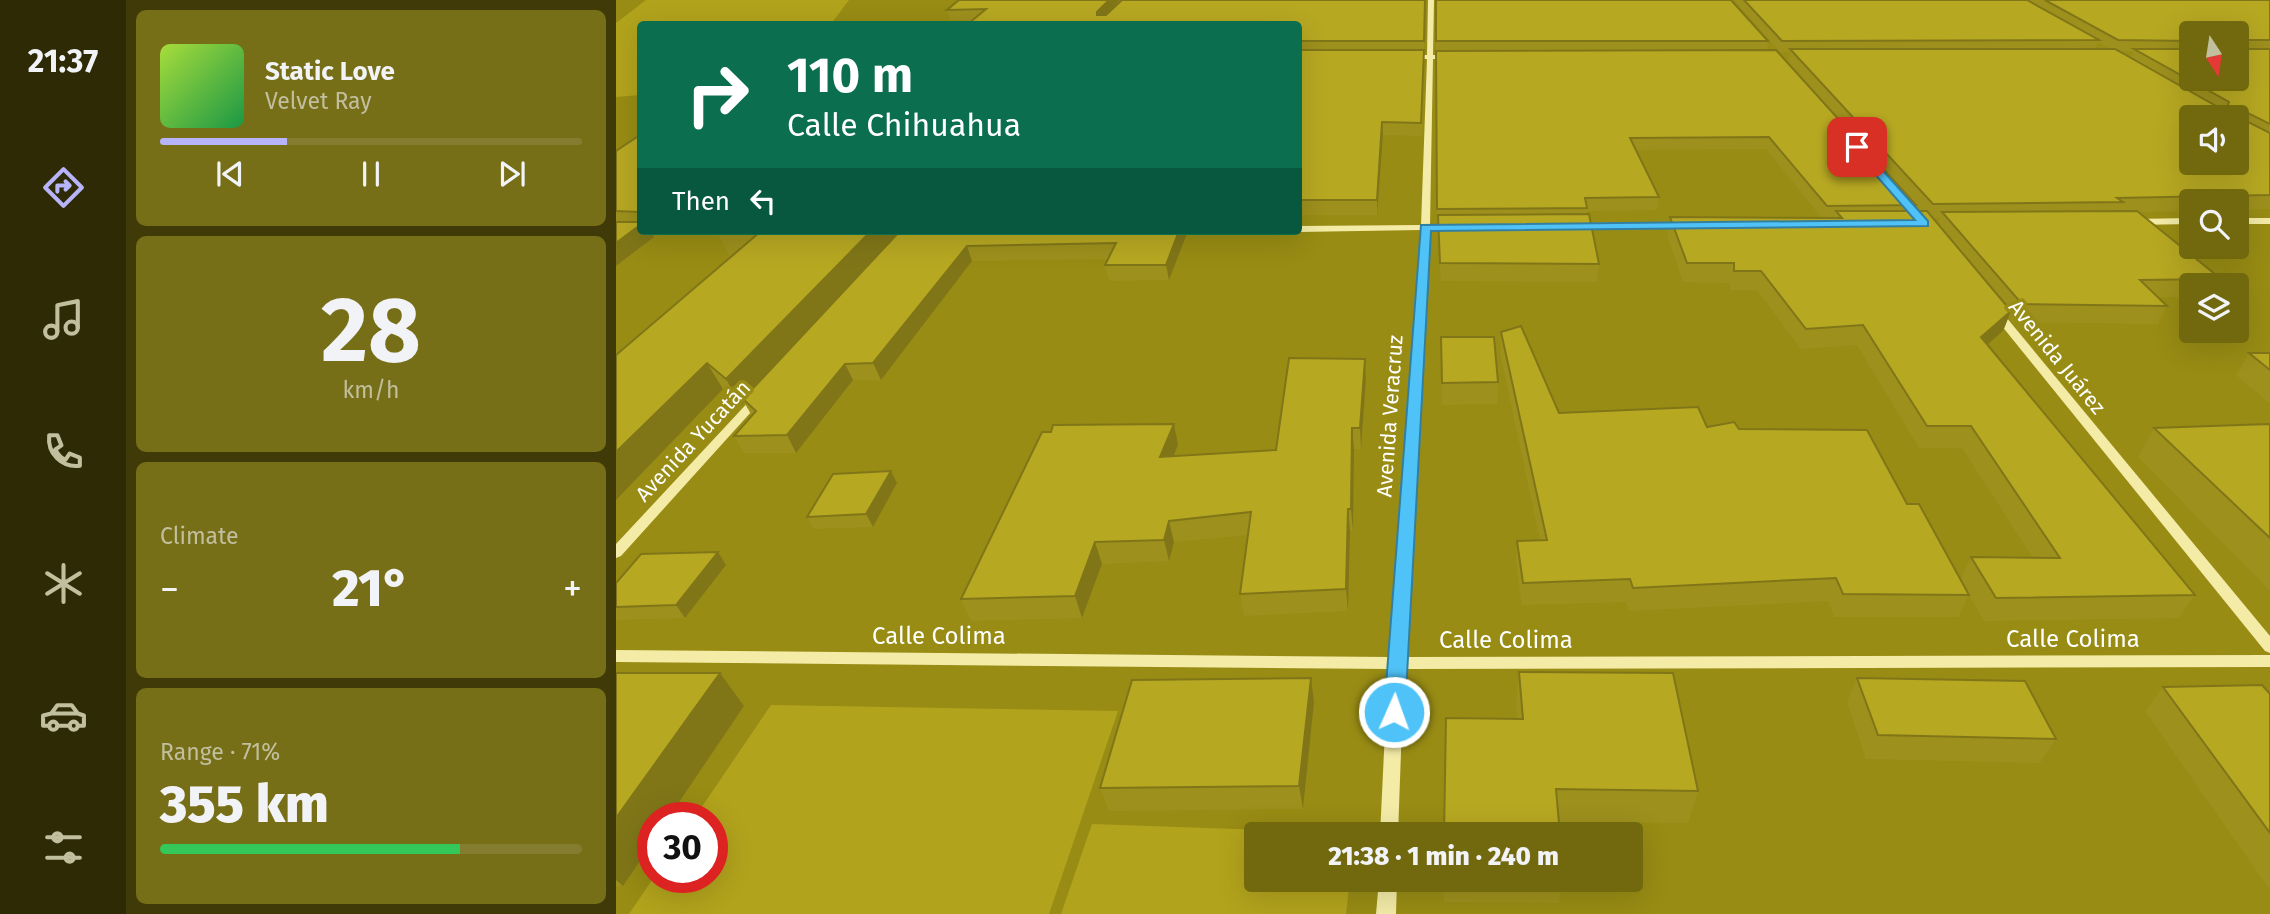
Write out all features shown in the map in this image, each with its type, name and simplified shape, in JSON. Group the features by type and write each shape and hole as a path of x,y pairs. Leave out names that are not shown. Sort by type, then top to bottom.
{"street":[{"name":"Avenida Veracruz","path":"1390,822 1396,663 1425,228 1431,0"},
{"path":"1402,57 1456,57"},
{"path":"2124,222 2179,221"},
{"path":"2249,221 2270,221"},
{"path":"1564,226 1688,225"},
{"path":"1302,229 1467,227"},
{"path":"616,232 637,232"},
{"name":"Avenida Juárez","path":"1984,298 2270,647"},
{"name":"Avenida Yucatán","path":"616,553 764,392"},
{"name":"Calle Colima","path":"616,656 1396,663 2270,661"},
{"path":"1386,914 1387,892"}],"shaded area":[{"path":"646,0 849,0 833,21 637,21 637,95 616,97 616,23"},
{"path":"771,705 1118,711 1049,914 629,914 643,893 728,893 728,802 705,802"},
{"path":"1092,824 1244,829 1244,892 1349,892 1346,914 1061,914"}],"building":[{"path":"959,0 1109,0 1097,12 1097,15 1106,15 1122,0 1425,0 1424,41 1302,41 1302,21 972,21 986,9 947,10"},
{"path":"1436,0 1731,0 1768,41 1436,41"},
{"path":"1744,0 2027,0 2099,40 1782,41"},
{"path":"2045,0 2270,0 2270,40 2249,40 2249,21 2179,21 2179,41 2118,40"},
{"path":"1790,49 2115,49 2179,85 2179,91 2190,91 2214,105 2179,105 2179,175 2249,175 2249,122 2270,133 2270,195 2249,195 2249,189 2179,189 2179,197 2117,198 2123,202 1933,204"},
{"path":"2134,49 2179,49 2179,74"},
{"path":"2249,49 2270,49 2270,124 2249,114 2249,105 2228,105 2229,102 2209,91 2249,91"},
{"path":"1302,50 1424,50 1421,123 1382,122 1377,200 1302,200"},
{"path":"1776,50 1916,205 1827,206 1769,137 1630,138 1659,197 1585,198 1587,208 1437,209 1436,51"},
{"path":"637,137 637,212 616,211 616,151"},
{"path":"1836,211 1927,211 2011,311 1981,337 2195,595 1996,598 1971,557 2060,558 1971,426 1927,426 1863,325 1806,329 1761,271 1734,271 1734,263 1687,263 1670,217 1842,218"},
{"path":"2137,211 2179,245 2179,259 2196,259 2214,273 2179,273 2179,280 2140,280 2167,306 2022,304 1942,212"},
{"path":"1589,214 1599,264 1440,263 1438,215"},
{"path":"616,222 637,222 637,227 616,243"},
{"path":"756,235 867,235 726,379 707,363 616,452 616,355"},
{"path":"896,235 1177,235 1166,265 1105,265 1116,243 967,246 873,363 845,364 787,435 734,436 756,411 743,399"},
{"path":"1521,326 1559,413 1698,407 1707,427 1734,422 1739,429 1867,430 1907,504 1919,504 1969,595 1843,594 1836,578 1633,588 1630,579 1523,583 1517,541 1547,540 1501,332"},
{"path":"1441,337 1494,337 1498,382 1442,383"},
{"path":"2249,353 2270,353 2270,370"},
{"path":"1289,358 1365,359 1360,428 1352,428 1346,589 1240,594 1251,512 1169,521 1164,540 1095,542 1075,596 961,599 1042,432 1051,432 1053,425 1174,424 1160,457 1276,450"},
{"path":"2270,424 2270,538 2154,428"},
{"path":"891,471 866,514 807,517 833,474"},
{"path":"718,552 676,605 616,607 616,583 641,554"},
{"path":"1519,672 1673,673 1698,791 1556,789 1559,822 1444,822 1446,718 1523,719"},
{"path":"616,673 720,673 616,818"},
{"path":"1311,678 1299,786 1100,788 1132,680"},
{"path":"1857,678 2025,681 2056,739 1878,735"},
{"path":"2262,685 2270,694 2270,833 2163,687"}],"route":[{"path":"1394,712 1425,228 1924,223 1857,147"}]}
